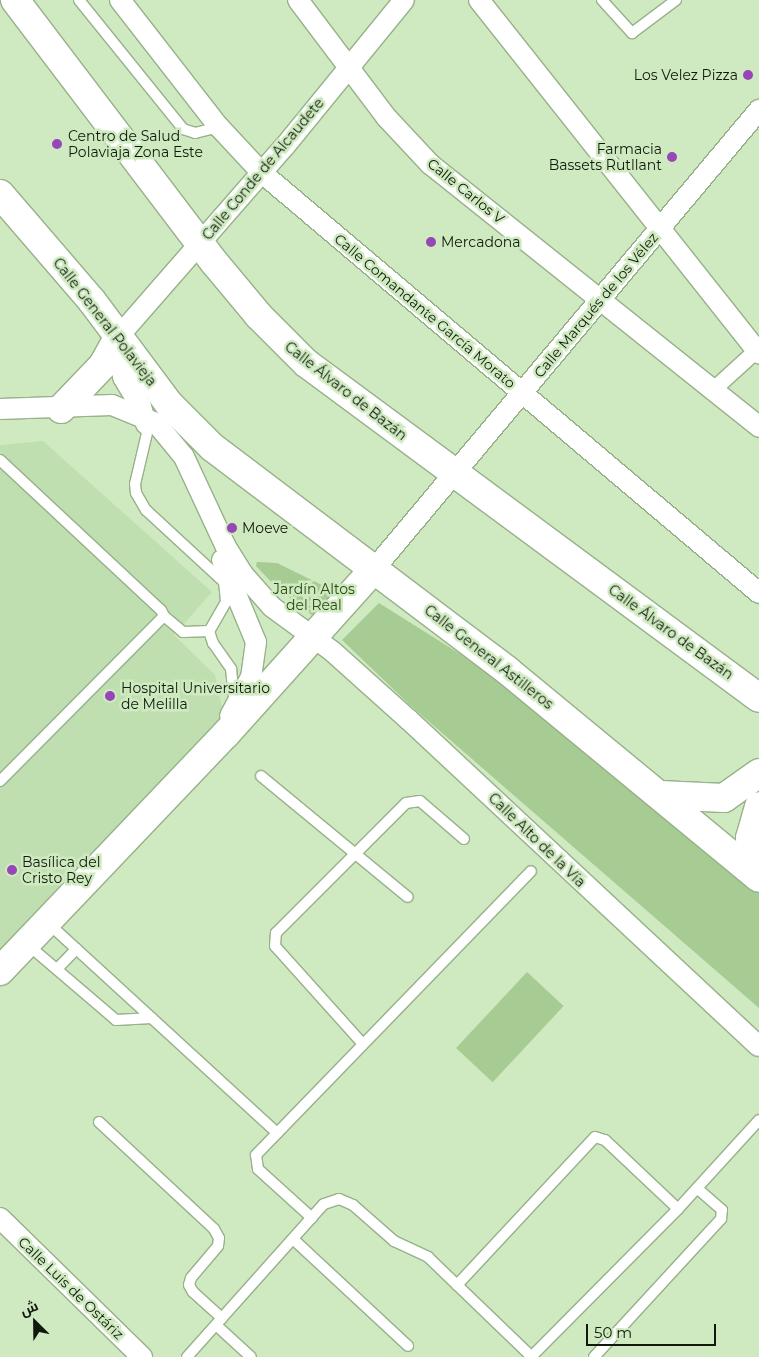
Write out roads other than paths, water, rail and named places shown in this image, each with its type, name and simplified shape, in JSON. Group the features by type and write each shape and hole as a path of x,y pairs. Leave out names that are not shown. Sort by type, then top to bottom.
{"main road":[{"name":"Calle Álvaro de Bazán","path":"15,0 200,244 259,316 306,363 759,698"},
{"name":"Calle General Polavieja","path":"0,194 92,301 169,404 212,447"},
{"path":"61,409 103,365 119,336"},
{"name":"Calle General Astilleros","path":"212,447 375,568 661,795 758,877"},
{"path":"0,971 229,723 304,631 375,568"},
{"path":"661,795 724,798 759,773"},
{"path":"758,877 750,838 759,806"}],"street":[{"name":"Calle Comandante García Morato","path":"120,0 219,127 262,172 759,593"},
{"name":"Calle Carlos V","path":"298,0 408,142 430,164 601,299 711,391 759,427"},
{"name":"Calle Conde de Alcaudete","path":"119,336 262,172 404,0"},
{"path":"479,0 758,351 711,391"},
{"name":"Calle Marqués de los Vélez","path":"375,568 759,110"},
{"path":"119,336 123,378 148,429 183,474 256,642 251,677 229,723"},
{"path":"3,410 112,406 148,429"},
{"path":"3,410 88,414 148,429"},
{"name":"Calle Alto de la Vía","path":"148,429 156,424 178,447 242,573 272,607 304,631 443,750 665,961 759,1046"},
{"path":"178,447 212,447"},
{"name":"Calle Luis de Ostáriz","path":"0,1218 142,1357"}],"lane":[{"path":"79,0 182,129 195,133 219,127"},
{"path":"602,0 632,33 676,0"},
{"path":"148,429 135,484 138,499 146,510 220,576 226,589 226,602 209,631 213,643 231,669 235,690 229,723"},
{"path":"0,460 162,610 164,616 183,632 209,631"},
{"path":"0,781 164,616"},
{"path":"261,776 408,897"},
{"path":"362,1043 273,942 276,933 406,803 415,800 464,839"},
{"path":"312,1218 255,1165 256,1155 362,1043 531,871"},
{"path":"47,922 277,1132"},
{"path":"26,944 116,1020 152,1018"},
{"path":"57,969 76,949"},
{"path":"187,1357 330,1200 348,1201 394,1241 428,1258 532,1357 678,1209 759,1120"},
{"path":"99,1122 214,1229 219,1238 218,1246 190,1278 189,1285 193,1292 251,1357"},
{"path":"457,1285 595,1137 605,1140 678,1209"},
{"path":"594,1357 721,1219 722,1210 697,1188"},
{"path":"293,1239 408,1346"}],"place":[{"name":"Los Velez Pizza","path":"748,75"},
{"name":"Centro de Salud Polaviaja Zona Este","path":"57,144"},
{"name":"Farmacia Bassets Rutllant","path":"672,157"},
{"name":"Mercadona","path":"431,242"},
{"name":"Moeve","path":"232,528"},
{"name":"Hospital Universitario de Melilla","path":"110,696"},
{"name":"Basílica del Cristo Rey","path":"12,870"}],"park label":[{"name":"Jardín Altos del Real","path":"314,598"}]}
